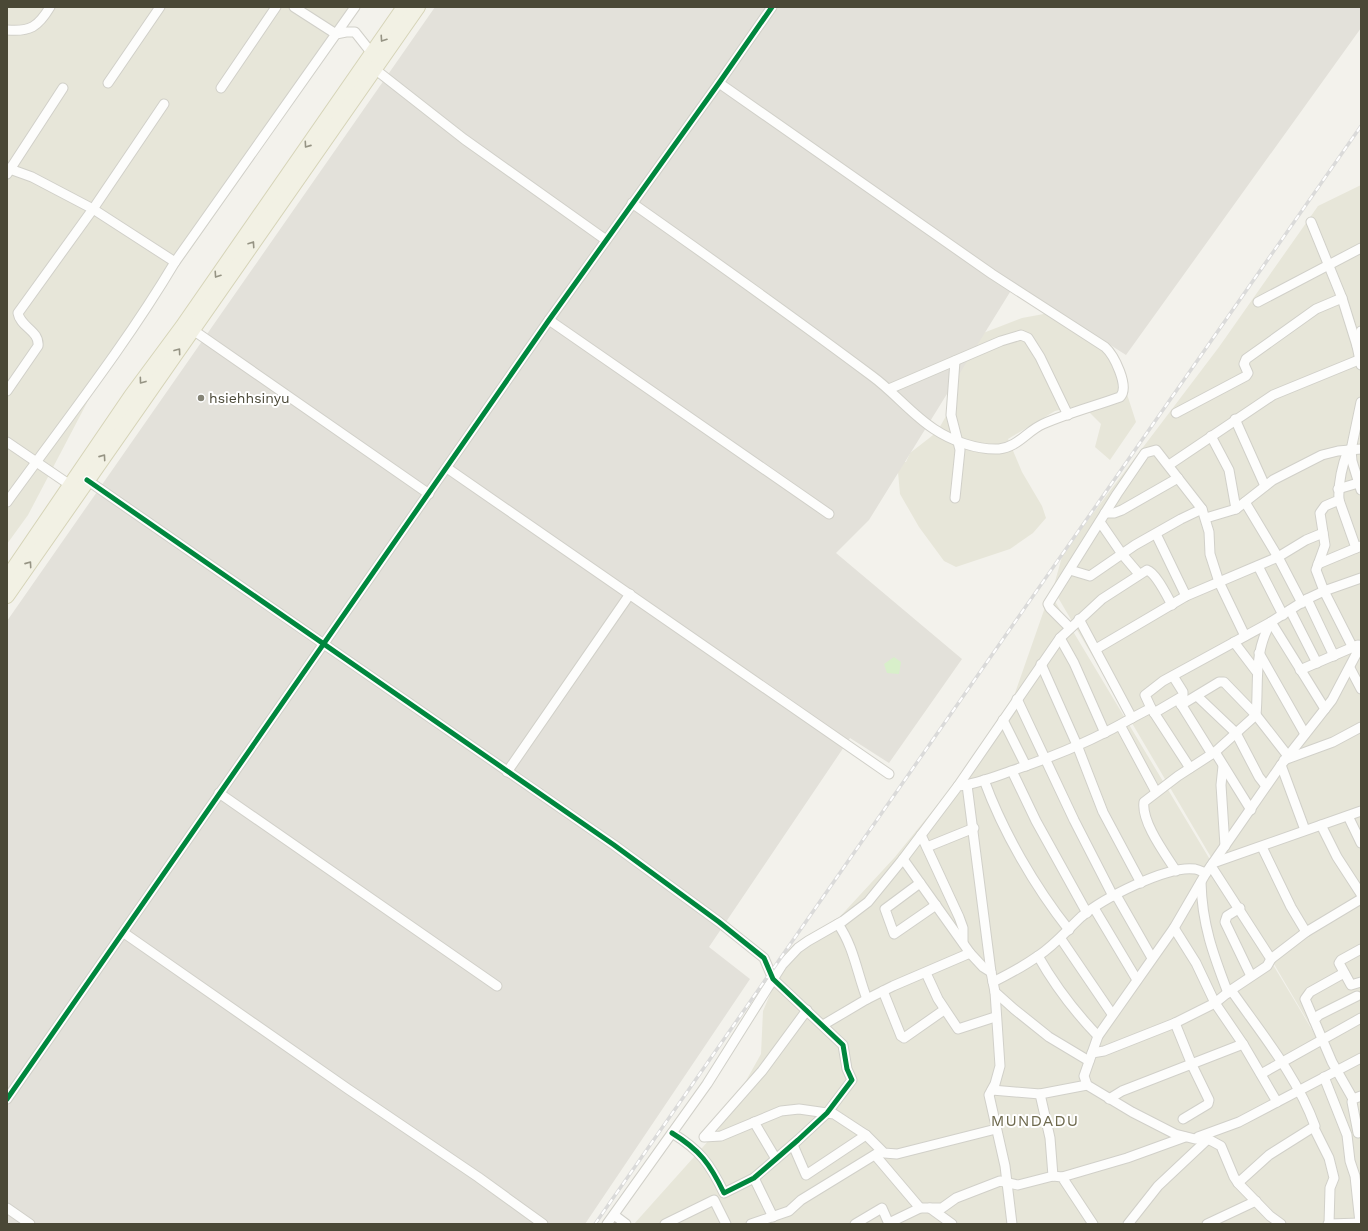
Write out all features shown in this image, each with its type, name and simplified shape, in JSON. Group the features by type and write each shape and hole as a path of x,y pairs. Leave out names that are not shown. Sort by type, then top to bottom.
{"main road":[{"path":"7,578 79,485 193,330 376,62 404,7"},
{"path":"7,596 79,485 376,62 418,7"}],"street":[{"path":"7,30 28,30 37,24 50,7"},
{"path":"108,83 160,7"},
{"path":"221,88 276,7"},
{"path":"294,7 336,34 355,32 376,62 464,139 606,240"},
{"path":"8,499 37,462 155,295 175,262 355,7"},
{"path":"7,1099 549,320 772,7"},
{"path":"632,203 759,292 889,388 910,410 934,430 957,442 980,448 999,449 1014,445 1042,424 1120,397 1123,394 1124,390 1122,380 1111,352 992,274 719,83"},
{"path":"64,88 8,171 32,177 93,209 175,262"},
{"path":"7,391 38,346 37,337 20,320 18,313 93,209 164,104"},
{"path":"1169,465 1235,419 1273,395 1360,361 1357,346 1342,298 1330,264 1311,222"},
{"path":"1258,302 1361,248"},
{"path":"1176,413 1246,376 1248,373 1244,362 1246,359 1316,309 1342,298"},
{"path":"549,320 829,514"},
{"path":"193,330 429,494"},
{"path":"1357,346 1361,331"},
{"path":"889,388 1015,335 1021,335 1028,338 1068,415"},
{"path":"955,361 951,415 960,450 955,498"},
{"path":"1318,564 1358,547 1339,500 1338,489 1342,467 1350,450 1361,402"},
{"path":"1235,419 1265,486"},
{"path":"1211,436 1229,470 1236,508"},
{"path":"7,442 37,462 79,485 323,644 614,845 719,922 764,958 773,979 824,1025 845,1048 847,1069 852,1080 827,1113 754,1178 665,1224"},
{"path":"1206,518 1236,508 1265,486 1322,455 1361,449"},
{"path":"1070,628 1048,604 1105,513 1145,453 1156,450 1202,509 1206,518 1211,542 1210,554 1219,582 1246,636"},
{"path":"1338,489 1360,486 1350,450"},
{"path":"447,468 889,774"},
{"path":"1105,513 1114,513 1122,510 1178,478"},
{"path":"1339,500 1325,506 1320,513 1325,545 1316,570 1324,591 1358,646"},
{"path":"1245,502 1304,601 1334,656"},
{"path":"1070,570 1090,576 1122,554 1202,509"},
{"path":"1100,522 1122,554 1139,574"},
{"path":"1096,649 1186,596 1278,557 1306,540 1324,533"},
{"path":"1156,534 1186,596"},
{"path":"1258,566 1317,663"},
{"path":"607,1224 707,1084 782,965 798,948 838,924 868,902 921,835 963,786 1003,720 1060,638 1102,598 1147,570 1150,571 1160,584 1172,605"},
{"path":"1190,768 1152,710 1144,696 1146,693 1173,676 1271,622 1304,601 1324,591 1361,578"},
{"path":"507,772 630,594"},
{"path":"1079,619 1132,718"},
{"path":"1176,871 1154,836 1143,808 1144,802 1190,768 1214,753 1256,716 1256,671 1265,632 1271,622"},
{"path":"1271,622 1325,709"},
{"path":"1060,638 1074,663 1105,733"},
{"path":"1234,642 1256,671"},
{"path":"1300,670 1358,646"},
{"path":"1281,1224 1256,1202 1238,1183 1221,1146 1208,1139 1184,1137 1132,1112 1088,1085 1084,1076 1098,1036 1112,1014 1174,928 1210,868 1284,760 1325,709 1350,668 1358,646"},
{"path":"1259,653 1305,734"},
{"path":"1041,664 1077,745 1103,812 1141,883"},
{"path":"1350,668 1361,689"},
{"path":"1173,676 1183,694 1180,702"},
{"path":"963,786 1012,771 1046,758 1105,733 1132,718 1197,696 1222,681 1227,684 1256,716 1284,760 1305,830"},
{"path":"1197,696 1236,733 1266,786"},
{"path":"1017,699 1074,820 1114,896 1152,958"},
{"path":"1180,702 1251,810"},
{"path":"1003,720 1026,766"},
{"path":"1120,725 1156,792"},
{"path":"1284,760 1333,742 1361,727"},
{"path":"1223,766 1221,785 1225,846"},
{"path":"1012,771 1036,821 1090,910 1137,980"},
{"path":"984,780 999,816 1030,871 1069,930"},
{"path":"963,786 974,828 995,992 995,1017 1000,1066 992,1090 989,1094 1005,1166 1012,1224"},
{"path":"219,793 497,986"},
{"path":"992,977 1038,956 1061,939 1090,910 1141,883 1176,871 1210,868 1305,830 1348,816 1361,810"},
{"path":"1348,816 1361,843"},
{"path":"1321,824 1337,858 1361,894"},
{"path":"927,848 974,828"},
{"path":"921,835 959,917 963,928 963,942"},
{"path":"1262,848 1291,906 1306,932"},
{"path":"903,859 970,952 992,977"},
{"path":"1210,868 1240,908 1271,959"},
{"path":"1201,882 1202,901 1208,940 1229,991 1281,1063 1308,1105 1315,1126 1314,1128 1329,1158 1334,1174 1330,1188 1329,1224 1360,1223 1355,1176 1350,1162 1346,1135 1324,1077"},
{"path":"920,883 885,909 894,934 936,905"},
{"path":"995,992 1049,1037 1090,1057 1175,1023 1215,1003 1229,991 1267,966 1271,959 1306,932 1361,900"},
{"path":"1240,908 1227,916 1225,922 1251,976"},
{"path":"838,924 853,952 867,999"},
{"path":"1174,928 1196,963 1215,1003 1262,1074 1277,1102"},
{"path":"124,932 348,1089 478,1177 543,1224"},
{"path":"1061,939 1112,1014"},
{"path":"1361,949 1341,960 1340,966 1351,984 1361,982"},
{"path":"824,1025 883,991 970,952"},
{"path":"1038,956 1059,992 1075,1012 1098,1036"},
{"path":"926,973 944,1010 959,1030 995,1017"},
{"path":"1344,974 1310,992 1305,999 1338,1070 1357,1097 1359,1132 1346,1135"},
{"path":"883,991 901,1036 904,1038 944,1010"},
{"path":"1314,1020 1319,1015 1357,996"},
{"path":"807,1010 762,1072 714,1128 703,1137 709,1138 721,1136 789,1109 827,1113 847,1122 866,1135 920,1208"},
{"path":"1262,1074 1361,1018"},
{"path":"1175,1023 1192,1065 1209,1100 1208,1104 1182,1119"},
{"path":"1109,1098 1122,1091 1243,1044"},
{"path":"1195,1138 1239,1122 1361,1058"},
{"path":"992,1090 1040,1094 1088,1085"},
{"path":"1040,1094 1057,1176 1093,1224"},
{"path":"754,1122 776,1159"},
{"path":"1238,1183 1269,1155 1314,1128"},
{"path":"751,1224 789,1211 801,1200 878,1153 897,1154 996,1129"},
{"path":"672,1133 694,1147 703,1157 724,1193"},
{"path":"792,1145 806,1175 866,1135"},
{"path":"855,1224 882,1208 889,1223 920,1208 942,1208 956,1198 1000,1181 1018,1185 1057,1176 1127,1158 1184,1137"},
{"path":"1128,1224 1158,1186 1208,1139"},
{"path":"754,1178 773,1217"},
{"path":"714,1200 726,1224"},
{"path":"1207,1224 1256,1202"},
{"path":"7,1208 30,1224"},
{"path":"930,1208 952,1224"},
{"path":"614,1215 626,1224"}],"shaded area":[{"path":"7,7 360,7 191,249 112,355 28,515 7,544"},
{"path":"435,7 1361,7 1361,28 1126,355 1015,284 869,520 836,553 962,659 889,763 850,738 709,947 750,979 585,1224 7,1224 7,621"},
{"path":"1361,185 1361,1224 634,1224 719,1129 761,1054 763,1011 780,971 835,922 895,857 951,788 1014,696 1050,593 1347,1088 1053,589 1063,553 1219,347 1318,206"},
{"path":"1049,313 1114,354 1136,422 1110,460 1095,447 1101,424 1082,405 1055,411 1008,439 1022,472 1042,506 1046,518 1033,533 1010,549 956,567 944,561 919,527 900,494 897,461 906,462 910,453 937,432 946,416 963,354 978,335 1022,318"}],"green space":[{"path":"894,657 901,662 899,674 887,673 884,664"}],"railway":[{"path":"595,1224 1361,126"}],"cycle path":[{"path":"7,1099 549,320 772,7"},
{"path":"87,480 614,845 719,922 764,958 773,979 843,1045 847,1069 852,1080 827,1113 754,1178 724,1193 714,1174 703,1158 690,1145 672,1133"}],"place":[{"name":"hsiehhsinyu","path":"201,398"}],"district":[{"name":"MUNDADU","path":"1035,1120"}]}
